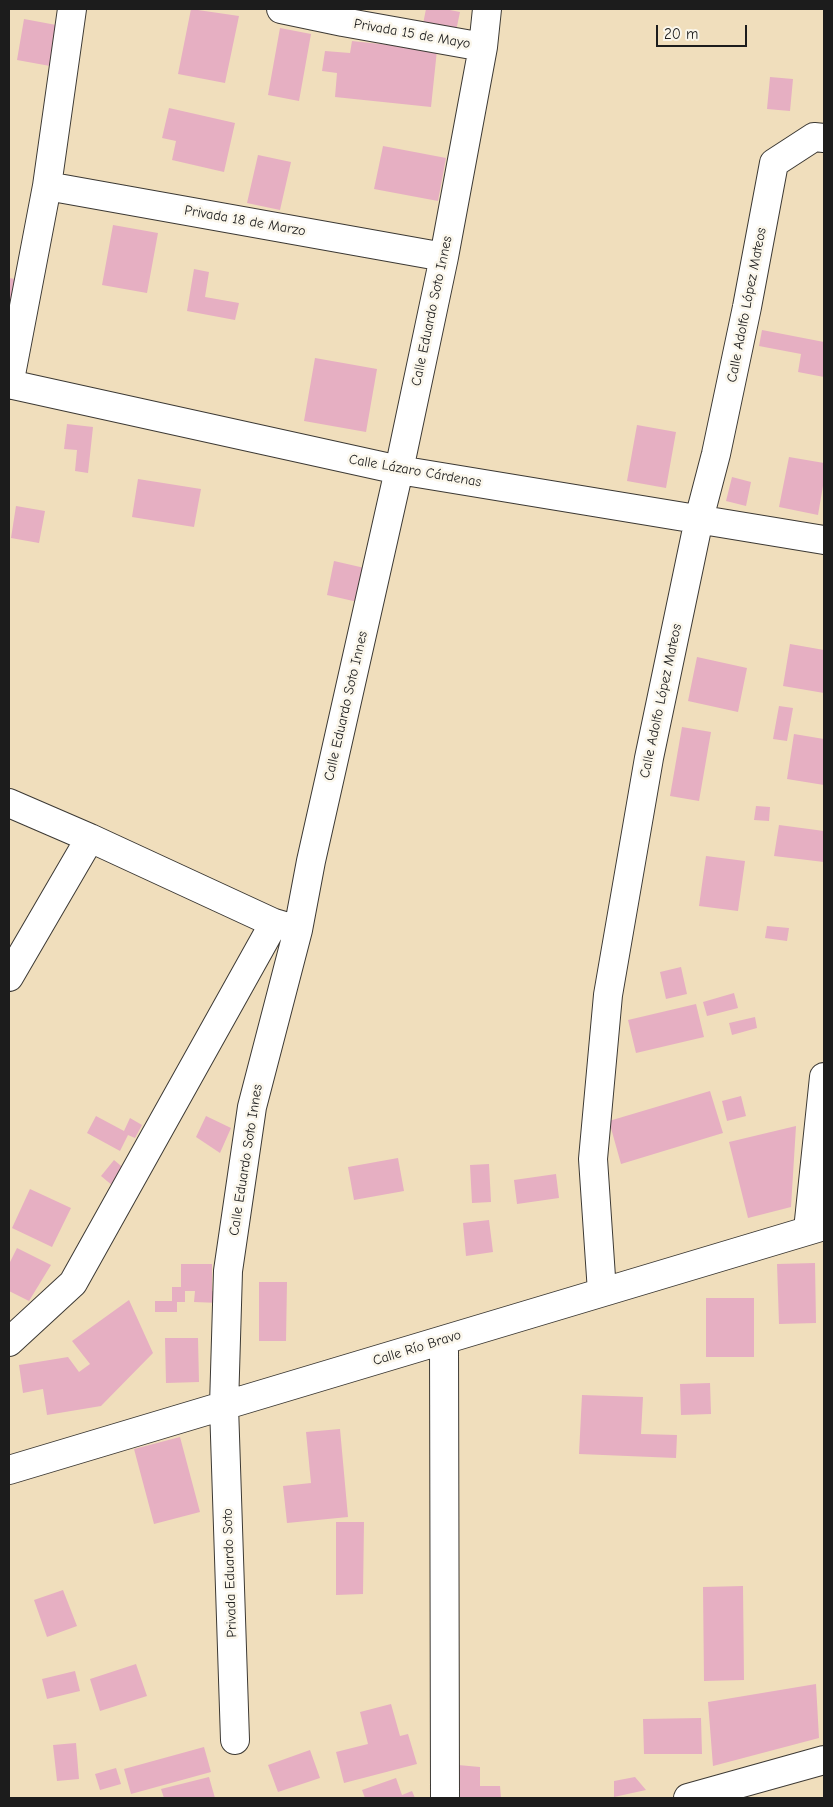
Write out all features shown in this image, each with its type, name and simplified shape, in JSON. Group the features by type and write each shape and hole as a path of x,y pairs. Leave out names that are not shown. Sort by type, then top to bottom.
{"street":[{"path":"9,385 47,186 72,9"},
{"name":"Privada 15 de Mayo","path":"281,9 484,47"},
{"name":"Calle Eduardo Soto Innes","path":"224,1406 228,1270 252,1107 286,926 311,861 399,470 444,257 484,47 487,9"},
{"name":"Calle Adolfo López Mateos","path":"602,1292 593,1159 608,995 649,758 699,519 716,454 745,316 774,163 819,138"},
{"name":"Privada 18 de Marzo","path":"47,186 444,257"},
{"name":"Calle Lázaro Cárdenas","path":"9,385 399,470 824,540"},
{"path":"9,803 286,926 73,1283 9,1342"},
{"path":"9,977 90,838"},
{"path":"816,1228 824,1077"},
{"name":"Calle Río Bravo","path":"9,1470 816,1228"},
{"path":"444,1340 445,1798"},
{"name":"Privada Eduardo Soto","path":"224,1406 235,1740"},
{"path":"688,1798 824,1760"}],"building":[{"path":"191,9 239,16 225,83 178,74"},
{"path":"426,9 445,9 460,12 456,31 423,24"},
{"path":"24,19 67,27 61,68 17,60"},
{"path":"280,28 311,34 299,101 268,95"},
{"path":"352,41 437,50 431,107 335,97 337,73 322,71 325,51 350,53"},
{"path":"770,77 793,79 790,111 767,109"},
{"path":"169,108 235,123 224,172 172,160 176,141 162,138"},
{"path":"383,146 446,158 438,201 374,189"},
{"path":"258,155 291,162 280,210 247,203"},
{"path":"113,225 158,233 147,293 102,285"},
{"path":"194,269 209,272 205,297 239,303 235,320 187,311"},
{"path":"9,278 22,280 9,326"},
{"path":"762,330 824,342 824,377 798,372 801,354 759,346"},
{"path":"315,358 377,369 366,432 304,421"},
{"path":"67,424 93,427 88,473 75,471 77,450 64,449"},
{"path":"637,425 676,432 666,488 627,481"},
{"path":"789,457 824,463 824,480 818,515 779,507"},
{"path":"732,477 751,482 746,506 726,501"},
{"path":"138,479 201,489 194,527 132,517"},
{"path":"16,506 45,511 39,543 11,538"},
{"path":"334,561 369,569 362,603 327,595"},
{"path":"790,644 824,650 824,693 783,686"},
{"path":"697,657 747,668 738,712 688,701"},
{"path":"779,706 793,708 787,741 773,739"},
{"path":"682,727 711,732 699,801 670,796"},
{"path":"794,734 824,739 824,785 787,779"},
{"path":"756,806 770,807 769,821 754,820"},
{"path":"779,825 824,831 824,862 774,856"},
{"path":"706,856 745,861 738,911 699,906"},
{"path":"767,926 789,928 787,941 765,938"},
{"path":"681,967 687,994 666,999 660,972"},
{"path":"734,993 738,1008 707,1016 703,1002"},
{"path":"696,1004 704,1037 636,1053 628,1020"},
{"path":"755,1017 757,1028 732,1035 729,1023"},
{"path":"710,1091 723,1133 621,1164 609,1121"},
{"path":"741,1096 746,1116 727,1121 722,1101"},
{"path":"96,1116 124,1131 130,1118 142,1125 135,1138 128,1135 120,1151 87,1133"},
{"path":"206,1116 231,1128 220,1153 196,1137"},
{"path":"796,1126 791,1207 748,1218 729,1142"},
{"path":"398,1158 404,1191 354,1200 348,1167"},
{"path":"114,1160 132,1175 119,1191 101,1176"},
{"path":"489,1164 491,1202 472,1203 470,1165"},
{"path":"556,1174 559,1198 517,1204 514,1180"},
{"path":"30,1189 71,1208 52,1247 12,1228"},
{"path":"489,1220 493,1252 466,1256 463,1223"},
{"path":"17,1248 51,1265 29,1301 9,1291 9,1264"},
{"path":"815,1263 816,1323 779,1324 777,1264"},
{"path":"181,1264 212,1264 212,1291 220,1292 220,1303 194,1302 195,1291 185,1291 185,1302 177,1302 177,1312 155,1312 155,1301 172,1301 172,1287 181,1287"},
{"path":"259,1282 287,1282 286,1341 259,1341"},
{"path":"706,1298 754,1298 754,1357 706,1357"},
{"path":"129,1300 153,1353 101,1406 47,1415 43,1389 23,1393 19,1365 68,1357 79,1372 90,1364 72,1341"},
{"path":"165,1338 198,1338 199,1382 166,1383"},
{"path":"710,1383 711,1414 681,1415 680,1384"},
{"path":"582,1395 643,1397 641,1434 677,1435 676,1458 579,1454"},
{"path":"340,1429 348,1517 287,1523 283,1486 311,1483 306,1432"},
{"path":"180,1437 200,1512 154,1524 134,1449"},
{"path":"336,1522 364,1522 363,1594 336,1595"},
{"path":"743,1586 744,1680 704,1681 703,1587"},
{"path":"63,1590 77,1626 47,1637 34,1600"},
{"path":"136,1664 147,1696 100,1711 90,1679"},
{"path":"75,1671 80,1691 47,1699 42,1679"},
{"path":"816,1684 819,1738 713,1766 708,1702"},
{"path":"391,1704 400,1736 408,1734 417,1764 344,1783 336,1752 368,1744 360,1712"},
{"path":"701,1718 702,1754 644,1754 643,1719"},
{"path":"76,1743 79,1779 57,1781 53,1745"},
{"path":"204,1747 211,1772 131,1794 124,1769"},
{"path":"310,1750 320,1778 278,1792 268,1765"},
{"path":"458,1765 480,1767 480,1786 500,1786 501,1798 458,1798"},
{"path":"116,1768 121,1784 100,1790 95,1774"},
{"path":"209,1777 215,1798 164,1798 161,1789"},
{"path":"635,1777 646,1790 614,1797 614,1781"},
{"path":"396,1778 402,1795 412,1791 415,1798 365,1798 362,1790"}]}
